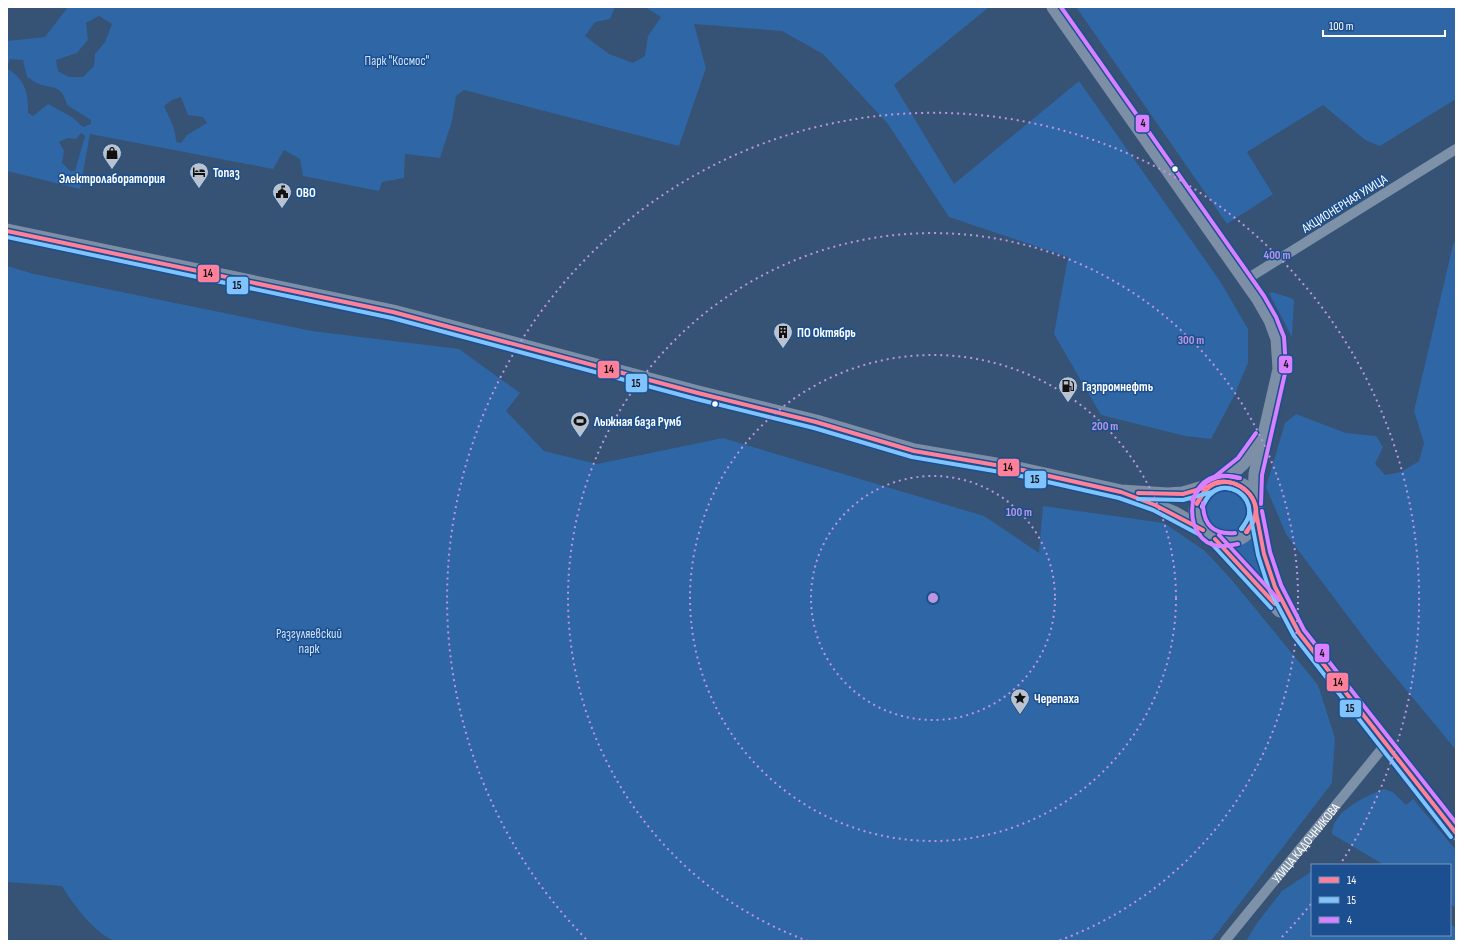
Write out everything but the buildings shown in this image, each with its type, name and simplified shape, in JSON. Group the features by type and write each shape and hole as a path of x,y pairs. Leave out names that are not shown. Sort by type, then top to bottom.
{"main road":[{"path":"7,231 393,312 698,393 816,422 914,451 1013,468 1121,492 1155,505 1209,534 1229,540 1242,536 1252,525 1255,508 1255,484 1280,369 1280,347 1272,320 1247,279 1054,7"},
{"path":"1267,426 1247,459 1200,497 1197,503 1197,518 1209,534 1254,580 1299,632 1385,745 1456,833"},
{"path":"1121,492 1168,495 1183,494 1223,481 1237,483 1249,492 1255,508 1264,554 1275,588 1299,632"}],"street":[{"name":"АКЦИОНЕРНАЯ УЛИЦА","path":"1247,279 1456,149"},
{"name":"УЛИЦА КАДОЧНИКОВА","path":"1225,941 1385,745"}],"green space":[{"name":"Парк \"Космос\"","path":"68,7 615,7 610,19 595,22 585,36 609,54 633,63 645,56 648,36 661,17 645,7 989,7 894,85 954,184 1079,81 1220,281 1248,329 1248,363 1234,396 1211,439 1185,436 1101,415 1054,334 1068,257 949,217 888,124 823,54 782,31 694,24 706,68 679,146 464,90 456,96 452,121 440,158 405,154 404,178 382,182 379,191 303,176 300,159 284,150 273,169 90,134 80,189 7,171 7,69 18,77 25,88 28,100 28,113 33,116 48,104 72,117 83,127 91,124 91,120 67,105 65,98 60,91 45,86 27,77 23,60 10,59 7,67 7,41 45,37","holes":["99,16 112,24 105,42 95,54 94,66 83,77 69,77 58,71 56,60 77,53 88,40 86,23","181,97 188,115 203,117 207,123 187,135 181,143 176,142 174,128 164,106 172,100","81,133 85,136 75,171 70,171 62,163 64,151 59,142 68,138 76,139"]},
{"path":"1076,7 1456,7 1456,99 1380,146 1365,140 1323,105 1247,152 1273,194 1227,224"},
{"path":"1456,239 1456,750 1374,651 1286,534 1266,487 1285,423 1296,414 1346,433 1376,436 1383,447 1375,464 1385,475 1401,472 1419,461 1424,443 1414,411 1453,245"},
{"name":"Разгуляевский парк","path":"7,266 34,274 312,331 459,349 520,393 506,411 544,451 597,464 723,438 984,516 1039,553 1043,506 1164,523 1205,551 1231,579 1318,685 1335,738 1332,783 1211,941 114,941 106,937 91,924 72,902 62,886 7,882"},
{"path":"1272,292 1294,300 1292,337 1269,293"},
{"path":"1226,487 1235,489 1243,494 1248,502 1250,511 1248,520 1243,528 1235,533 1226,535 1217,533 1209,528 1204,520 1202,511 1204,502 1209,494 1217,489"},
{"path":"1253,535 1266,584 1250,564 1231,546 1242,543"},
{"path":"1384,789 1393,792 1406,805 1413,799 1456,850 1456,908 1451,905 1451,864 1382,864 1332,834 1333,826 1338,818 1351,806"},
{"path":"1311,872 1311,936 1451,936 1451,924 1456,928 1456,941 1246,941 1257,923 1282,891"}],"transit line":[{"name":"4","path":"1061,7 1264,296 1276,317 1284,337 1286,369 1262,475 1261,504"},
{"name":"14","path":"7,231 393,312 698,393 816,422 914,451 1013,468 1121,492 1155,505 1203,530"},
{"name":"15","path":"7,237 392,318 696,399 814,428 912,457 1012,474 1119,498 1153,510 1200,535"},
{"name":"4","path":"1213,478 1238,458 1256,433"},
{"name":"4","path":"1238,544 1219,546 1207,542 1199,534 1194,523 1192,511 1194,498 1199,487 1208,479 1220,476 1239,478"},
{"name":"4","path":"1192,500 1196,493 1206,483 1218,477 1232,476 1240,478"},
{"name":"14","path":"1197,503 1205,490 1214,483 1226,482 1240,486 1251,497 1255,504 1256,511 1253,522 1246,532"},
{"name":"14","path":"1197,504 1205,491 1214,484 1226,482 1240,486 1247,491 1255,504 1255,519 1247,532"},
{"name":"14","path":"1138,493 1183,494 1210,486"},
{"name":"15","path":"1202,506 1207,497 1217,489 1224,488 1237,491 1247,501 1249,508 1249,515 1241,529"},
{"name":"15","path":"1202,507 1207,498 1217,490 1224,488 1237,491 1243,495 1249,507 1249,515 1242,529"},
{"name":"15","path":"1138,499 1183,500 1212,492"},
{"name":"4","path":"1203,503 1205,517 1211,527 1221,532 1235,533"},
{"name":"4","path":"1262,511 1270,552 1281,585 1304,630 1456,823"},
{"name":"14","path":"1256,512 1264,554 1275,587 1299,633 1456,833"},
{"name":"15","path":"1250,513 1258,555 1269,589 1294,636 1451,837"},
{"name":"4","path":"1219,535 1279,600"},
{"name":"14","path":"1215,539 1275,604"},
{"name":"15","path":"1211,543 1271,608"}],"place":[{"name":"Электролаборатория","path":"112,170"},
{"name":"Топаз","path":"199,189"},
{"name":"ОВО","path":"282,209"},
{"name":"ПО Октябрь","path":"783,349"},
{"name":"Газпромнефть","path":"1068,403"},
{"name":"Лыжная база Румб","path":"580,438"},
{"name":"Черепаха","path":"1020,715"}]}
